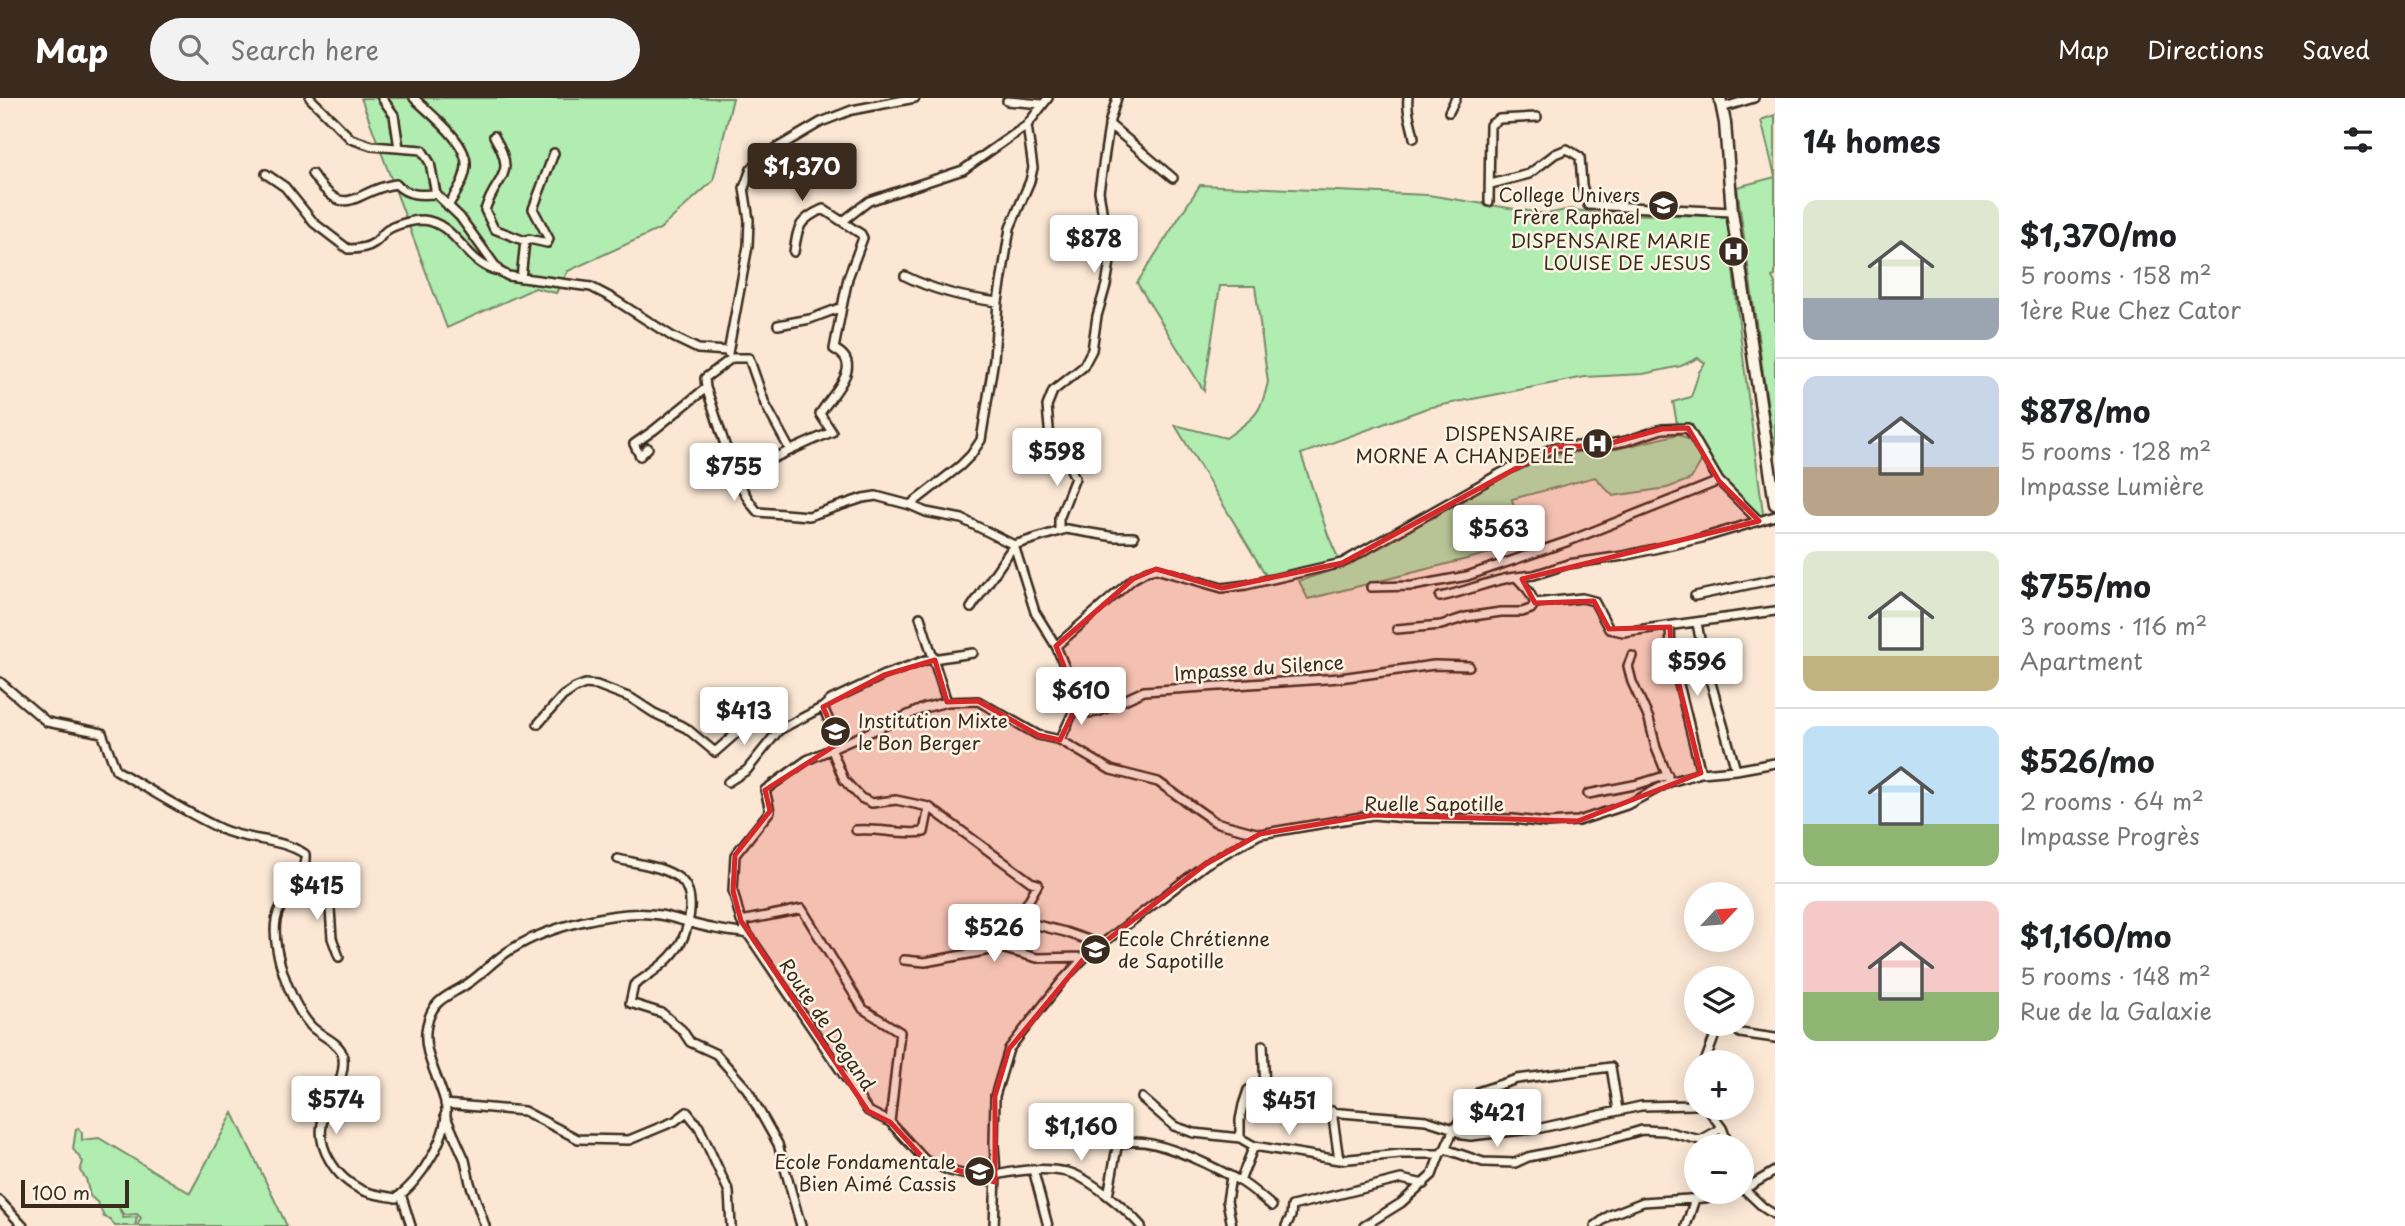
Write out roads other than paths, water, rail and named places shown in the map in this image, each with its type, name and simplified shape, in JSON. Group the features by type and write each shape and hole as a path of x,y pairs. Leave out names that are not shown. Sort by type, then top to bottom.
{"main road":[{"path":"1721,103 1732,212 1775,504"}],"street":[{"path":"310,98 351,139 372,146 422,150 428,156 436,194 460,217 499,271"},
{"path":"382,98 394,115 399,148"},
{"path":"414,98 457,141 465,155 463,179 448,206"},
{"path":"732,358 727,351 748,246 749,220 744,188 751,169 775,149 821,122 852,110 915,98"},
{"path":"1059,531 1059,519 1075,478 1061,448 1049,439 1047,406 1054,391 1083,367 1092,350 1110,262 1099,191 1109,124 1117,98"},
{"path":"1408,98 1406,108 1411,118 1414,138"},
{"path":"1449,112 1457,98"},
{"path":"1721,103 1754,98"},
{"path":"1007,101 1045,101"},
{"path":"843,221 869,201 963,170 1027,125 1045,101"},
{"path":"1489,202 1490,125 1499,120 1537,117"},
{"path":"1109,124 1173,178"},
{"path":"910,505 971,455 981,440 1010,228 1033,169 1027,125"},
{"path":"494,136 505,153 505,175 486,206 487,215 494,229 525,241 529,239 547,243 549,239 533,209 554,153"},
{"path":"1491,184 1528,174 1555,154 1567,149 1580,157 1582,185 1588,205 1732,212"},
{"path":"266,174 285,187 314,223 348,249 362,248 375,242 391,227 421,220 444,227 475,260 488,269 508,276 591,287 673,337 698,349 727,351"},
{"path":"312,174 324,190 343,202 397,184 406,192 436,194"},
{"path":"736,473 757,467 832,432 820,414 837,391 847,370 845,356 834,349 848,278 863,238 823,209 799,224 794,252"},
{"path":"521,278 525,241"},
{"path":"905,276 948,293 998,302"},
{"path":"778,325 810,319 842,307"},
{"path":"790,450 765,404 749,358 732,358 705,378 706,388 736,473 758,512 809,516 870,496 962,519 1014,545 1035,612 1056,646 1071,678 1078,702 1060,740"},
{"path":"648,448 640,456 634,443 706,388"},
{"path":"1056,646 1133,579 1147,571 1156,569 1222,588 1342,563 1501,473 1555,447 1604,445 1662,429 1688,428 1719,481 1759,521"},
{"path":"1371,587 1413,586 1467,576 1556,546 1719,481"},
{"path":"1440,597 1461,593 1498,579 1534,575 1568,564 1623,556 1702,538 1775,516"},
{"path":"971,608 1014,545 1066,529 1115,537 1134,537"},
{"path":"1517,578 1535,603"},
{"path":"1695,596 1775,579"},
{"path":"1535,603 1582,598 1594,601 1608,629 1623,632 1775,611"},
{"path":"1397,629 1441,625 1466,617 1501,612 1522,612 1531,609 1535,603"},
{"path":"920,617 947,702"},
{"path":"1697,623 1703,654 1737,770"},
{"path":"1670,627 1671,652 1701,773"},
{"path":"728,782 747,770 779,730 831,700 884,675 926,660 974,653"},
{"path":"1588,794 1669,778 1656,748 1649,719 1632,682 1628,666 1632,656"},
{"name":"Impasse du Silence","path":"1078,702 1083,711 1090,713 1144,691 1340,678 1434,666 1469,666"},
{"path":"538,724 563,696 585,684 597,685 631,698 686,728 715,752 757,716 776,724 779,730"},
{"path":"2,687 47,722 102,733 116,770 190,812 240,836 289,844 305,854 306,867 285,899 276,921 278,953 286,981 310,1026 340,1049 342,1054 343,1065 334,1097 324,1116 321,1135 335,1171 365,1192 396,1198 431,1158 439,1140 445,1104 428,1055 426,1027 435,1004 471,981 512,948 540,936 627,912 659,915 748,934"},
{"path":"1103,945 1021,921 1022,912 1038,884 1031,882 929,807 896,800 872,803 861,798 844,780 831,748 924,708 947,702 978,701 1038,736 1060,740 1111,770 1158,782 1215,822 1260,834"},
{"path":"823,707 839,744"},
{"name":"Route de Degand","path":"831,748 807,760 765,790 770,811 735,855 733,891 741,921 868,1111 890,1122 925,1160 950,1171 996,1179"},
{"name":"Ruelle Sapotille","path":"994,1226 995,1096 1009,1049 1085,957 1206,864 1260,834 1373,815 1513,819 1548,823 1578,821 1627,805 1669,778 1775,763"},
{"path":"856,830 924,832 929,807"},
{"path":"618,859 668,871 683,881 691,902 678,948 666,961 634,985 630,1003 662,1013 682,1030 690,1042 716,1054 747,1089 778,1144 801,1226"},
{"path":"299,880 329,894 332,938 339,957"},
{"path":"741,921 802,909 863,1009 901,1032 890,1122"},
{"path":"904,960 925,962 1001,948 1037,958 1085,957"},
{"path":"1754,1035 1775,1038"},
{"path":"1263,1045 1265,1089"},
{"path":"1364,1226 1401,1203 1433,1175 1454,1129 1480,1091 1517,1079 1611,1067 1618,1110"},
{"path":"1240,1138 1240,1120 1248,1090"},
{"path":"1142,1098 1174,1126 1194,1133 1240,1138 1254,1146 1339,1160 1442,1152 1483,1162 1515,1163 1528,1157 1601,1142 1642,1130 1665,1131 1700,1140 1722,1128"},
{"path":"445,1104 524,1111 578,1139 629,1140 675,1121 687,1112 699,1127 729,1192 731,1226"},
{"path":"1243,1105 1426,1120 1471,1136 1541,1128 1641,1106 1684,1105"},
{"path":"1332,1111 1339,1160"},
{"path":"445,1114 465,1160 485,1226"},
{"path":"1716,1120 1724,1134"},
{"path":"1108,1196 1117,1147 1122,1143 1148,1143 1186,1155 1240,1181 1272,1206"},
{"path":"1240,1181 1254,1146"},
{"path":"1033,1170 1048,1226"},
{"path":"996,1179 1033,1170 1069,1172 1108,1196 1135,1224"},
{"path":"1754,1183 1775,1171"},
{"path":"1231,1177 1227,1201 1232,1226"},
{"path":"1286,1226 1292,1206 1401,1179 1424,1184"},
{"path":"401,1194 411,1226"},
{"path":"1754,1199 1775,1215"},
{"path":"1595,1226 1610,1215 1643,1202 1684,1200"},
{"path":"0,1201 23,1226"},
{"path":"1686,1226 1693,1204"}],"place":[{"name":"College Univers Frère Raphael","path":"1663,205"},
{"name":"DISPENSAIRE MARIE LOUISE DE JESUS","path":"1734,251"},
{"name":"DISPENSAIRE MORNE A CHANDELLE","path":"1598,444"},
{"name":"Institution Mixte le Bon Berger","path":"835,731"},
{"name":"Ecole Chrétienne de Sapotille","path":"1095,949"},
{"name":"Ecole Fondamentale Bien Aimé Cassis","path":"979,1172"}]}
